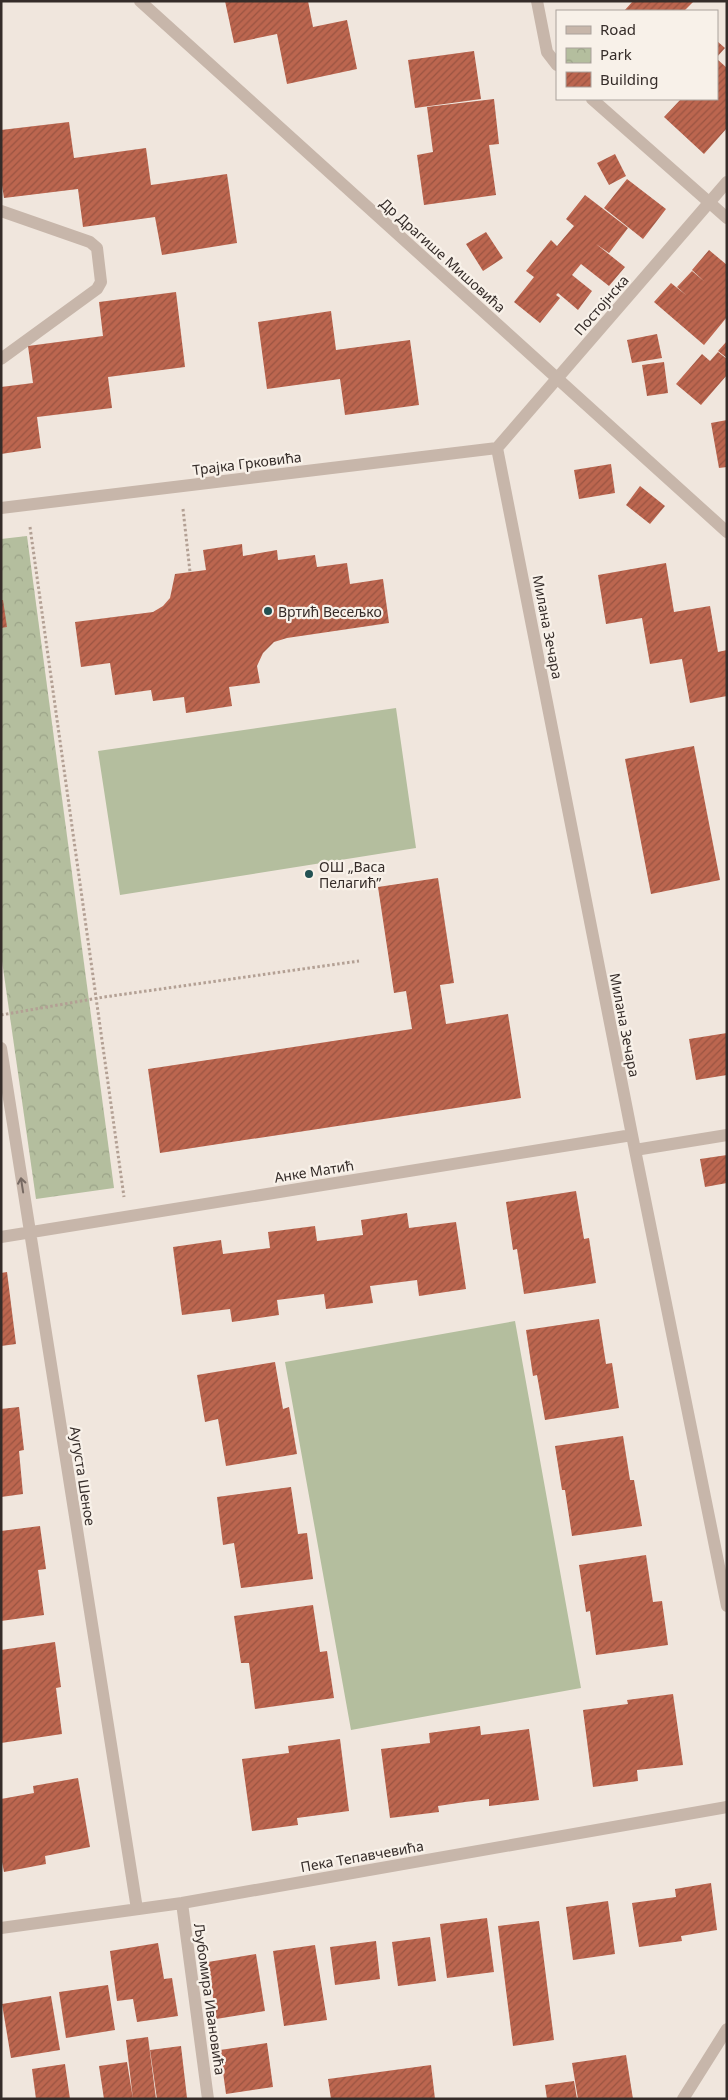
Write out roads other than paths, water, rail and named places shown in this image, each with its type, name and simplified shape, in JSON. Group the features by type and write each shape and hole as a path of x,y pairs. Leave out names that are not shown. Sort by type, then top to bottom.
{"street":[{"name":"Др Драгише Мишовића","path":"140,1 727,532"},
{"path":"537,1 547,52 556,64"},
{"path":"593,100 727,218"},
{"name":"Постојнска","path":"497,448 727,182"},
{"path":"1,211 90,242 96,248 101,282 97,289 1,359"},
{"name":"Трајка Грковића","path":"1,508 497,448"},
{"name":"Милана Зечара","path":"497,448 727,1606"},
{"name":"Аугуста Шеное","path":"1,1048 137,1908"},
{"name":"Анке Матић","path":"1,1237 632,1135"},
{"path":"635,1150 727,1135"},
{"name":"Пека Тепавчевића","path":"1,1928 182,1903 727,1807"},
{"name":"Љубомира Ивановића","path":"182,1903 208,2099"},
{"path":"682,2099 727,2029"}],"place":[{"name":"Вртић Весељко","path":"268,611"},
{"name":"ОШ „Васа Пелагић”","path":"309,874"}]}
